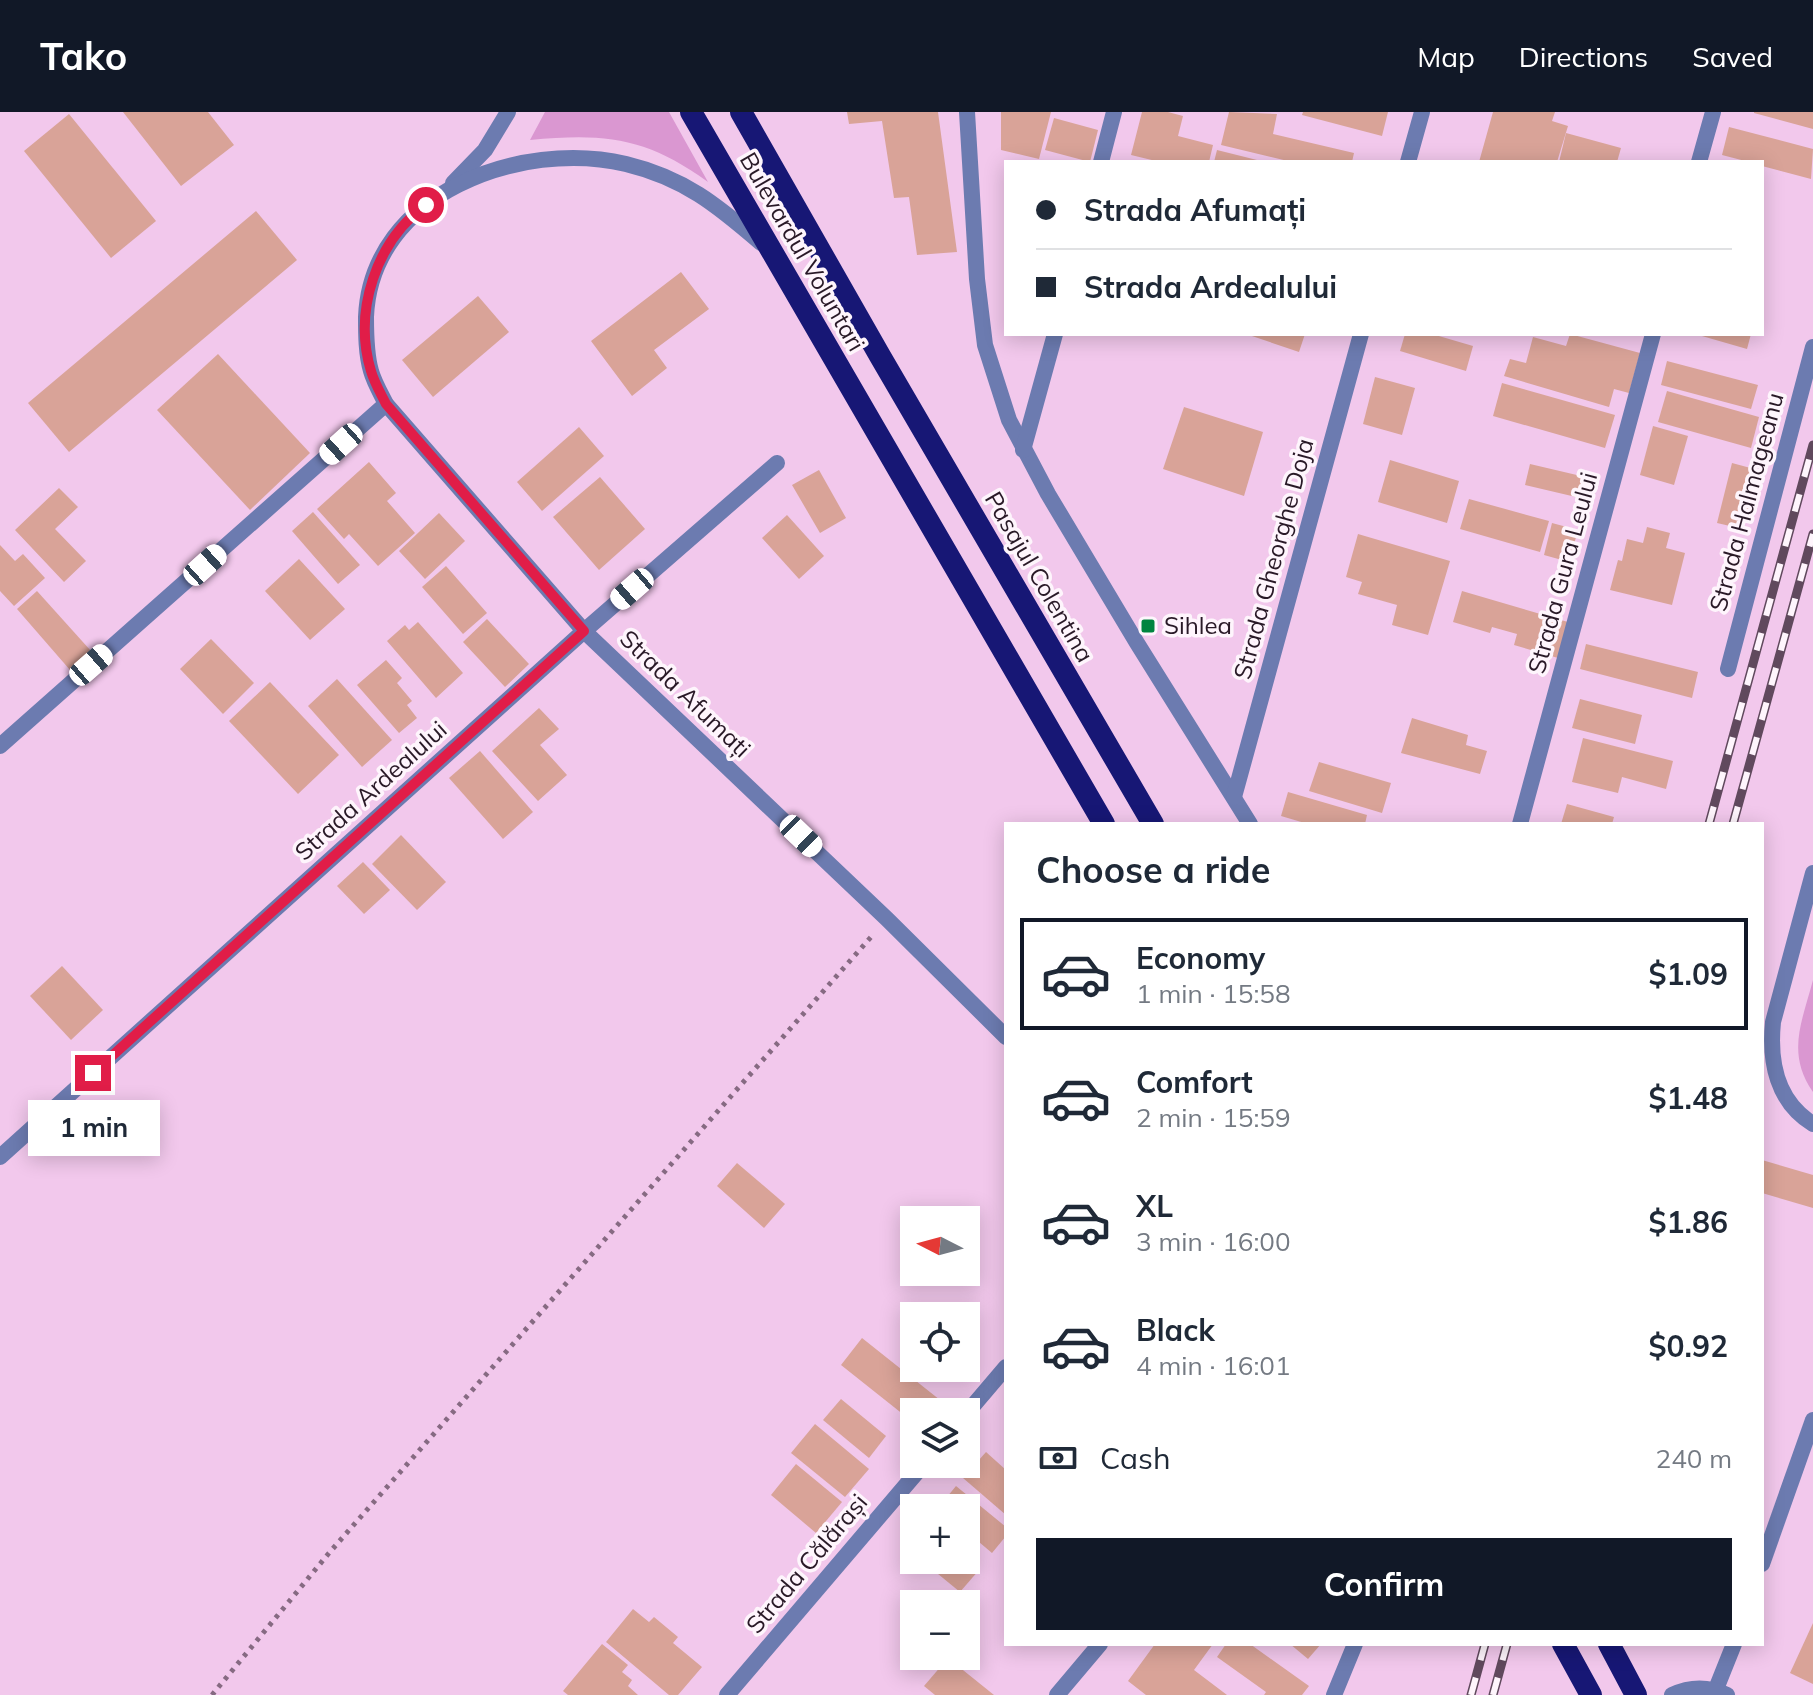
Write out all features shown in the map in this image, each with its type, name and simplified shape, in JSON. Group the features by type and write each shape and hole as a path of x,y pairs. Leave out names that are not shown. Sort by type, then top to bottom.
{"highway":[{"name":"Bulevardul Voluntari","path":"691,112 1103,822"},
{"name":"Bulevardul Voluntari","path":"743,114 880,356"},
{"name":"Pasajul Colentina","path":"880,356 1152,822"},
{"path":"1564,1646 1591,1695"},
{"path":"1610,1646 1636,1695"}],"street":[{"name":"Strada Afumați","path":"444,193 485,150 508,112"},
{"path":"967,112 977,279 985,345 1005,409 1023,450 1137,643 1249,822"},
{"path":"1102,160 1114,112"},
{"path":"1409,160 1422,112"},
{"path":"1700,160 1713,112"},
{"name":"Strada Afumați","path":"769,249 714,203 677,182 626,164 583,157 523,161 484,173 444,193 409,217 386,248 367,304 366,336 371,371 386,404 584,631 887,919 1004,1035"},
{"path":"1023,450 1054,336"},
{"name":"Strada Gheorghe Doja","path":"1234,797 1360,336"},
{"name":"Strada Gura Leului","path":"1521,822 1652,336"},
{"name":"Strada Halmageanu","path":"1728,669 1813,347"},
{"path":"0,746 386,404"},
{"name":"Strada Ardealului","path":"0,1157 584,631 777,463"},
{"path":"1813,873 1773,1022 1771,1046 1774,1070 1784,1096 1798,1115 1813,1124"},
{"path":"980,1398 1004,1369"},
{"path":"1764,1558 1813,1420"},
{"name":"Strada Călărași","path":"727,1695 912,1478"},
{"path":"1057,1695 1098,1646"},
{"path":"1334,1695 1354,1646"},
{"path":"1672,1695 1699,1687 1722,1692 1734,1646"}],"path":[{"path":"212,1695 329,1553 887,919"}],"shaded area":[{"path":"545,112 669,112 708,182 665,155 624,142 581,137 530,140"},
{"path":"1813,980 1813,1092 1800,1064 1798,1050 1801,1024"}],"building":[{"path":"123,112 208,112 234,145 181,186"},
{"path":"847,112 938,112 957,252 917,255 909,197 894,198 882,121 849,124"},
{"path":"1001,112 1051,112 1039,159 1001,150"},
{"path":"1142,112 1168,112 1183,116 1178,136 1213,145 1209,160 1152,160 1131,155"},
{"path":"1229,112 1277,114 1273,134 1354,153 1352,160 1284,160 1221,145"},
{"path":"1303,112 1388,112 1382,136 1302,115"},
{"path":"1493,112 1555,112 1552,121 1568,126 1558,160 1480,160"},
{"path":"1813,112 1813,129 1754,113"},
{"path":"69,114 156,221 111,258 24,151"},
{"path":"1054,118 1098,130 1090,160 1045,150"},
{"path":"1729,127 1813,149 1811,179 1764,167 1764,160 1741,160 1722,155"},
{"path":"1566,133 1621,148 1618,160 1559,160"},
{"path":"1217,150 1257,160 1214,160"},
{"path":"256,211 297,260 69,452 28,403"},
{"path":"681,272 709,309 654,350 667,368 632,396 591,341"},
{"path":"478,296 509,332 433,397 402,360"},
{"path":"1252,336 1304,336 1299,352"},
{"path":"1404,336 1439,336 1473,346 1466,371 1400,351"},
{"path":"1569,336 1577,336 1640,353 1629,393 1614,389 1609,407 1504,376 1510,359 1526,363 1533,337 1566,346"},
{"path":"1702,336 1750,336 1747,349"},
{"path":"218,354 310,453 250,510 157,410"},
{"path":"1667,361 1758,385 1751,409 1661,385"},
{"path":"1375,377 1415,388 1402,435 1363,424"},
{"path":"1502,383 1615,415 1605,448 1493,416"},
{"path":"1667,391 1759,417 1751,448 1658,422"},
{"path":"1184,407 1263,432 1244,496 1163,469"},
{"path":"1653,426 1688,436 1674,485 1640,475"},
{"path":"579,427 604,456 542,511 517,482"},
{"path":"1390,460 1459,481 1447,523 1378,502"},
{"path":"369,462 396,493 387,501 415,533 378,566 349,534 344,539 317,509"},
{"path":"1732,463 1758,470 1743,529 1717,523"},
{"path":"1530,464 1598,480 1593,501 1525,485"},
{"path":"819,470 846,518 820,533 792,485"},
{"path":"600,477 645,529 599,570 553,517"},
{"path":"59,488 78,507 55,529 86,561 64,582 15,530"},
{"path":"1469,499 1549,521 1540,552 1460,529"},
{"path":"313,512 360,565 338,584 292,531"},
{"path":"439,513 465,541 425,579 399,551"},
{"path":"787,515 824,556 799,579 762,538"},
{"path":"1552,523 1578,530 1569,562 1544,555"},
{"path":"1647,527 1670,533 1666,548 1685,553 1672,605 1610,590 1627,539 1643,543"},
{"path":"1358,534 1450,561 1428,635 1392,625 1397,605 1358,594 1362,582 1346,577"},
{"path":"0,545 15,561 23,554 45,578 14,606 0,591"},
{"path":"299,559 345,609 310,640 265,591"},
{"path":"446,566 487,613 463,634 422,587"},
{"path":"37,591 91,651 70,670 17,609"},
{"path":"1462,591 1568,622 1558,658 1514,645 1517,634 1492,627 1490,633 1453,622"},
{"path":"487,619 529,664 505,687 463,642"},
{"path":"418,622 463,673 436,698 387,641 405,625 409,630"},
{"path":"211,639 254,683 223,714 180,669"},
{"path":"1586,644 1698,672 1692,698 1580,669"},
{"path":"386,660 402,678 397,683 412,701 407,705 417,718 399,733 357,685"},
{"path":"337,679 392,740 362,767 308,706"},
{"path":"270,682 339,755 298,794 229,721"},
{"path":"1580,699 1642,715 1635,744 1572,728"},
{"path":"539,708 559,729 540,745 567,775 538,801 492,751"},
{"path":"1412,718 1468,735 1466,745 1487,751 1480,774 1401,753"},
{"path":"1583,738 1673,761 1666,789 1622,777 1618,793 1572,782"},
{"path":"480,751 533,812 503,839 449,778"},
{"path":"1319,762 1391,783 1382,813 1309,791"},
{"path":"1288,792 1367,815 1365,822 1301,822 1281,816"},
{"path":"1567,804 1614,817 1613,822 1562,822"},
{"path":"401,835 446,882 417,910 372,864"},
{"path":"363,862 390,890 364,914 337,886"},
{"path":"62,966 103,1010 71,1040 30,996"},
{"path":"1764,1161 1813,1175 1813,1208 1764,1194"},
{"path":"737,1163 785,1204 764,1228 717,1186"},
{"path":"862,1338 900,1368 900,1382 917,1382 937,1398 900,1398 900,1412 841,1365"},
{"path":"841,1399 886,1436 869,1458 823,1420"},
{"path":"815,1424 869,1469 845,1497 791,1453"},
{"path":"986,1452 1004,1468 1004,1513 963,1478 980,1478 980,1459"},
{"path":"796,1464 842,1502 816,1533 771,1495"},
{"path":"956,1486 966,1494 949,1494"},
{"path":"980,1506 1004,1525 1004,1538 992,1553 980,1543"},
{"path":"938,1574 976,1574 962,1590"},
{"path":"633,1609 649,1622 654,1617 678,1637 673,1643 702,1667 678,1695 669,1695 606,1642"},
{"path":"1813,1623 1813,1684 1790,1673"},
{"path":"602,1644 628,1665 622,1672 632,1680 628,1686 638,1695 568,1695 563,1691"},
{"path":"1154,1646 1212,1646 1194,1670 1227,1695 1146,1695 1128,1681"},
{"path":"1225,1646 1253,1646 1309,1686 1302,1695 1264,1695 1266,1692 1217,1657"},
{"path":"1292,1646 1319,1646 1308,1659"},
{"path":"938,1670 963,1670 994,1695 935,1695 924,1686"}],"railway":[{"path":"1710,822 1813,445"},
{"path":"1734,822 1813,534"},
{"path":"1471,1695 1484,1646"},
{"path":"1493,1695 1506,1646"}],"place":[{"name":"Sihlea","path":"1148,626"}],"route":[{"path":"93,1073 584,631 386,404 371,371 366,336 367,304 373,279 386,248 409,217 426,205"}]}
